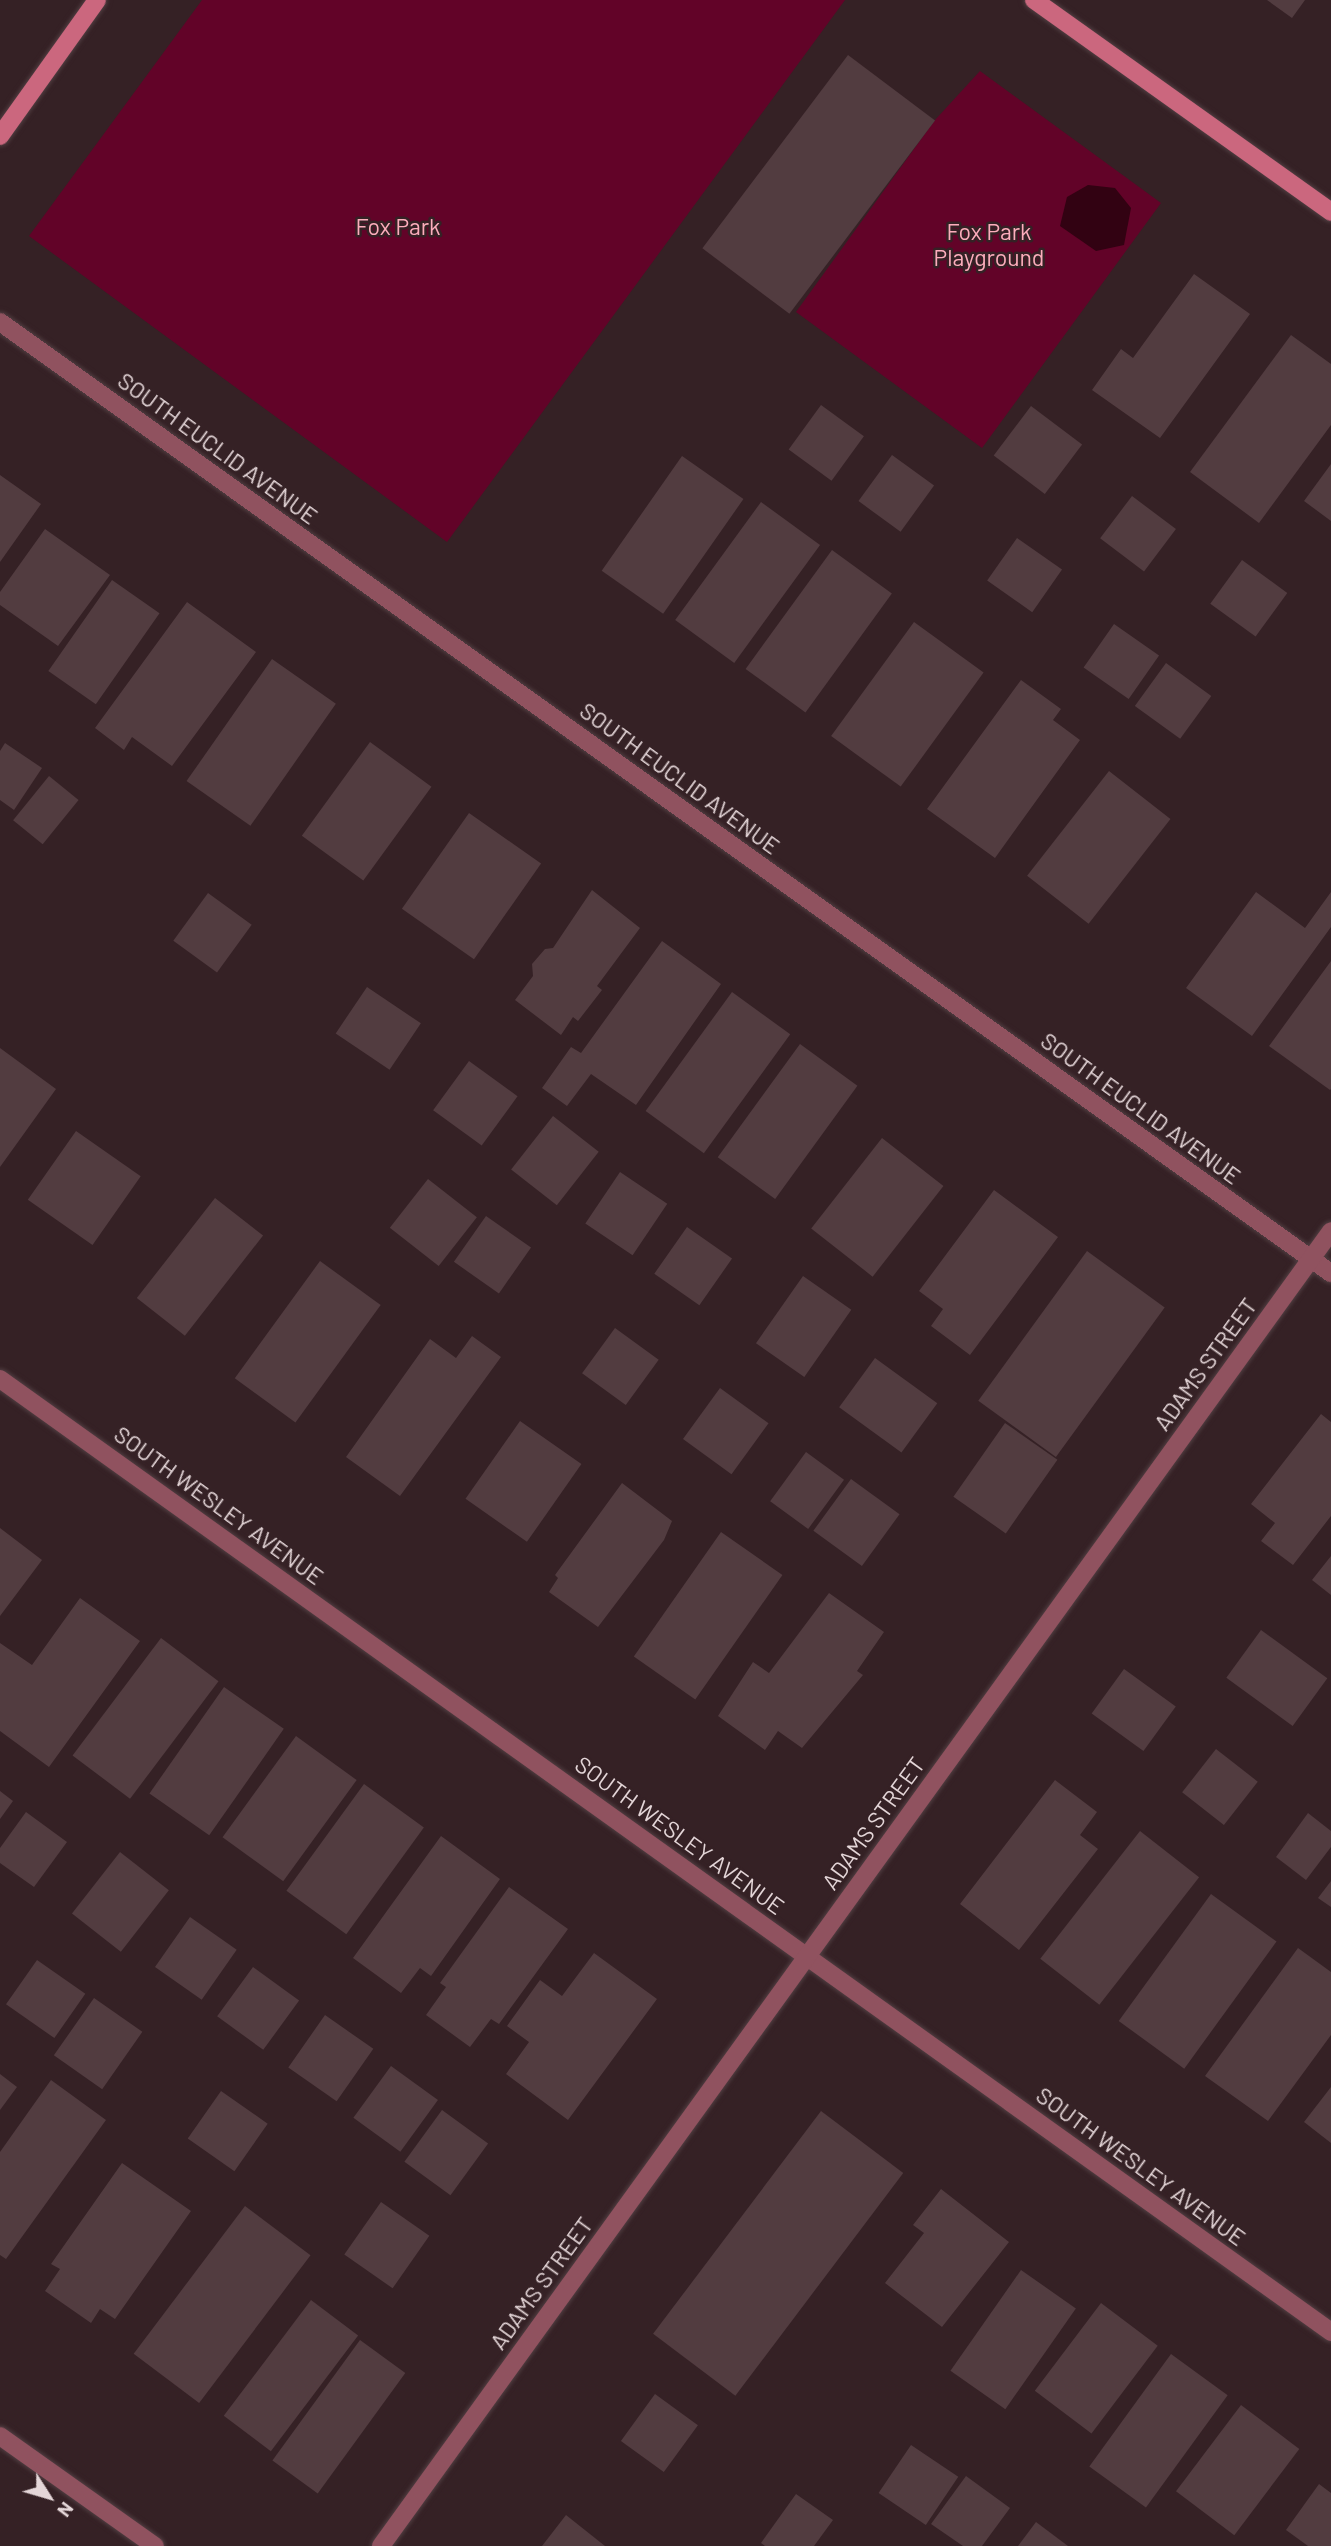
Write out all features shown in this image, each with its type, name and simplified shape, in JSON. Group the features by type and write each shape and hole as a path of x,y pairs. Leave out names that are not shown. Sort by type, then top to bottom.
{"street":[{"path":"0,136 97,0"},
{"path":"1034,0 1331,212"},
{"name":"SOUTH EUCLID AVENUE","path":"0,322 1331,1273"},
{"name":"ADAMS STREET","path":"381,2546 1331,1231"},
{"name":"SOUTH WESLEY AVENUE","path":"0,1379 1331,2332"},
{"path":"0,2436 155,2546"}],"green space":[{"name":"Fox Park","path":"202,0 845,0 447,542 29,236"},
{"name":"Fox Park Playground","path":"980,71 1161,203 982,448 796,312 935,120"}],"shaded area":[{"path":"1088,185 1115,188 1131,208 1124,245 1096,251 1060,226 1067,197"}],"building":[{"path":"1267,0 1305,0 1292,18"},
{"path":"848,55 935,121 789,314 702,248"},
{"path":"1194,274 1250,314 1160,438 1092,390 1121,349 1133,358"},
{"path":"1291,335 1331,364 1331,425 1259,523 1190,472"},
{"path":"821,405 864,436 832,481 789,449"},
{"path":"1031,406 1082,445 1045,494 994,456"},
{"path":"892,455 934,486 901,532 858,501"},
{"path":"682,456 743,499 663,614 602,571"},
{"path":"1331,464 1331,521 1304,501"},
{"path":"0,475 41,504 0,562"},
{"path":"1132,496 1176,529 1144,571 1100,538"},
{"path":"761,502 820,545 734,663 675,620"},
{"path":"45,529 110,575 58,646 0,605 0,592"},
{"path":"1017,538 1062,570 1032,612 987,581"},
{"path":"832,550 892,593 805,712 746,669"},
{"path":"1242,560 1287,593 1256,637 1210,604"},
{"path":"112,580 160,613 96,704 48,671"},
{"path":"187,602 256,652 172,766 132,737 124,750 95,728"},
{"path":"914,622 984,673 901,787 831,736"},
{"path":"1114,624 1159,656 1129,699 1084,667"},
{"path":"272,659 336,704 250,826 187,781"},
{"path":"1166,663 1211,696 1180,739 1135,706"},
{"path":"1021,680 1061,709 1053,720 1080,740 995,858 927,809"},
{"path":"370,742 431,787 363,881 302,836"},
{"path":"5,743 42,768 14,810 0,800 0,751"},
{"path":"1109,771 1170,819 1089,924 1027,876"},
{"path":"49,776 79,800 43,844 13,820"},
{"path":"469,813 541,863 474,959 402,909"},
{"path":"592,890 640,928 597,986 602,990 578,1021 573,1017 561,1035 515,1000 533,976 532,964 545,949 553,948"},
{"path":"1256,892 1305,928 1331,892 1331,927 1252,1036 1186,988"},
{"path":"208,893 252,925 217,972 173,941"},
{"path":"662,941 721,984 636,1105 591,1074 567,1106 542,1088 571,1047 581,1053"},
{"path":"1331,961 1331,1089 1330,1090 1269,1046"},
{"path":"367,987 421,1023 390,1070 336,1033"},
{"path":"732,992 790,1034 704,1153 646,1111"},
{"path":"800,1044 857,1086 775,1199 718,1157"},
{"path":"0,1048 56,1089 0,1167"},
{"path":"469,1061 518,1096 482,1146 433,1110"},
{"path":"553,1116 599,1152 557,1205 511,1170"},
{"path":"76,1131 141,1176 93,1245 28,1200"},
{"path":"882,1138 943,1186 873,1277 811,1229"},
{"path":"620,1172 667,1204 633,1255 585,1223"},
{"path":"428,1179 477,1217 439,1266 390,1228"},
{"path":"994,1190 1058,1237 970,1355 931,1326 943,1309 919,1291"},
{"path":"215,1198 263,1236 185,1336 137,1298"},
{"path":"486,1216 531,1248 499,1293 454,1262"},
{"path":"687,1227 732,1259 699,1305 654,1274"},
{"path":"1087,1251 1165,1307 1056,1457 978,1401"},
{"path":"320,1261 381,1305 295,1422 235,1378"},
{"path":"803,1276 851,1310 804,1377 756,1343"},
{"path":"615,1328 659,1360 626,1405 582,1373"},
{"path":"472,1336 501,1357 400,1496 346,1457 430,1339 456,1358"},
{"path":"875,1358 937,1403 901,1453 839,1407"},
{"path":"720,1388 769,1423 732,1474 683,1439"},
{"path":"1321,1414 1331,1422 1331,1516 1293,1565 1261,1541 1275,1523 1251,1504"},
{"path":"520,1421 581,1464 527,1542 466,1499"},
{"path":"1005,1423 1057,1460 1006,1533 953,1497"},
{"path":"806,1452 844,1480 808,1529 770,1501"},
{"path":"851,1479 900,1514 862,1566 813,1531"},
{"path":"622,1483 672,1521 664,1540 598,1627 549,1592 558,1578 555,1575"},
{"path":"0,1528 42,1560 0,1616"},
{"path":"721,1532 782,1575 695,1700 634,1657"},
{"path":"1331,1556 1331,1595 1312,1580"},
{"path":"829,1593 884,1632 857,1671 863,1675 802,1748 778,1731 765,1750 718,1716 753,1662 769,1673"},
{"path":"80,1598 140,1641 49,1767 0,1731 0,1643 32,1665"},
{"path":"1261,1630 1327,1678 1293,1726 1226,1678"},
{"path":"161,1638 219,1681 130,1799 73,1755"},
{"path":"1124,1669 1176,1707 1143,1751 1092,1713"},
{"path":"224,1687 284,1729 209,1835 149,1793"},
{"path":"296,1736 357,1780 283,1881 223,1837"},
{"path":"1216,1749 1258,1782 1224,1825 1182,1792"},
{"path":"1055,1780 1097,1812 1080,1835 1098,1849 1019,1950 960,1904"},
{"path":"364,1784 424,1827 346,1934 286,1891"},
{"path":"0,1791 13,1801 0,1819"},
{"path":"26,1812 67,1842 34,1887 0,1863 0,1848"},
{"path":"1308,1813 1331,1831 1331,1847 1306,1880 1276,1857"},
{"path":"1140,1831 1199,1877 1099,2005 1040,1959"},
{"path":"441,1836 500,1879 431,1976 420,1968 401,1993 353,1958"},
{"path":"120,1852 169,1890 121,1952 72,1913"},
{"path":"1331,1881 1331,1907 1318,1898"},
{"path":"509,1887 568,1929 499,2024 491,2019 470,2047 426,2015 446,1987 440,1983"},
{"path":"1211,1894 1277,1942 1184,2069 1119,2021"},
{"path":"190,1917 237,1950 202,2000 155,1967"},
{"path":"1298,1948 1331,1972 1331,2035 1268,2121 1205,2076"},
{"path":"594,1953 657,1999 568,2120 506,2074 529,2042 507,2026 540,1980 562,1996"},
{"path":"37,1960 85,1994 54,2038 6,2004"},
{"path":"253,1967 299,2001 263,2050 217,2016"},
{"path":"94,1998 142,2032 102,2089 54,2055"},
{"path":"325,2015 373,2049 337,2101 288,2067"},
{"path":"391,2066 438,2100 400,2152 353,2118"},
{"path":"0,2074 17,2087 0,2110"},
{"path":"51,2080 106,2120 6,2259 0,2255 0,2152"},
{"path":"1331,2087 1331,2143 1304,2122"},
{"path":"221,2091 268,2124 234,2171 188,2139"},
{"path":"442,2110 488,2144 450,2195 404,2162"},
{"path":"821,2111 903,2173 735,2396 653,2334"},
{"path":"122,2163 191,2211 115,2319 100,2309 91,2323 45,2291 60,2269 51,2264"},
{"path":"941,2189 1009,2242 942,2327 885,2283 924,2233 913,2225"},
{"path":"381,2202 429,2236 393,2288 344,2254"},
{"path":"245,2206 310,2255 199,2403 134,2354"},
{"path":"1021,2270 1076,2308 1005,2409 950,2371"},
{"path":"311,2300 358,2336 271,2451 224,2416"},
{"path":"1101,2303 1158,2346 1092,2434 1035,2391"},
{"path":"360,2340 405,2373 318,2493 272,2461"},
{"path":"1171,2354 1228,2395 1146,2508 1089,2466"},
{"path":"655,2394 698,2425 664,2472 621,2441"},
{"path":"1241,2405 1299,2449 1234,2535 1176,2491"},
{"path":"911,2445 958,2477 926,2525 879,2493"},
{"path":"966,2476 1010,2508 982,2546 963,2546 931,2524"},
{"path":"1319,2484 1331,2493 1331,2546 1308,2546 1286,2530"},
{"path":"796,2494 833,2520 814,2546 765,2546 761,2543"},
{"path":"566,2515 605,2546 542,2546"},
{"path":"1036,2522 1068,2546 1018,2546"}]}
